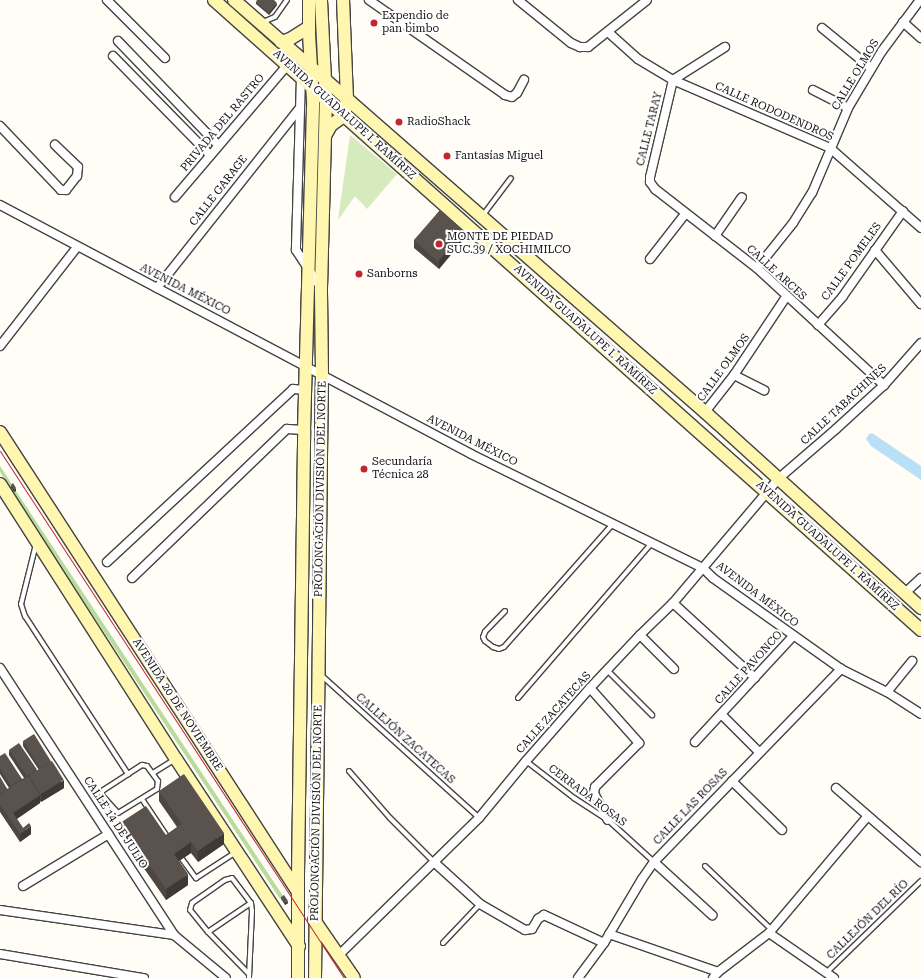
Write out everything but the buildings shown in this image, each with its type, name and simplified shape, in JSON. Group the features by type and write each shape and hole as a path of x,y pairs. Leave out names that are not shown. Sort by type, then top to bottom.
{"main road":[{"name":"AVENIDA GUADALUPE I. RAMÍREZ","path":"214,0 921,630"},
{"name":"AVENIDA GUADALUPE I. RAMÍREZ","path":"234,0 244,6 281,42 705,412 921,608"},
{"name":"PROLONGACIÓN DIVISIÓN DEL NORTE","path":"298,978 304,430 312,87 309,0"},
{"name":"PROLONGACIÓN DIVISIÓN DEL NORTE","path":"316,976 314,919 319,673 322,374 321,288 326,99 321,0"},
{"path":"336,0 343,96"},
{"path":"325,138 331,125 341,112 343,96 343,0"},
{"path":"281,42 290,39 309,27"},
{"name":"AVENIDA 20 DE NOVIEMBRE","path":"0,432 314,919 354,978"},
{"path":"0,484 298,945 316,976"}],"street":[{"path":"108,0 165,58"},
{"path":"369,0 505,95 512,97 517,93 524,80"},
{"path":"518,0 571,43 580,47 588,47 647,0"},
{"name":"CALLE OLMOS","path":"757,268 793,223 808,199 848,108 871,68 920,0"},
{"path":"903,22 921,38"},
{"path":"822,28 871,68"},
{"name":"CALLE RODODENDROS","path":"608,32 638,59 673,80 830,148 921,228"},
{"path":"118,41 218,145"},
{"path":"673,80 725,47"},
{"name":"PRIVADA DEL RASTRO","path":"175,197 296,55"},
{"path":"113,56 210,155"},
{"path":"301,77 296,250 321,288"},
{"name":"CALLE TARAY","path":"650,182 673,80"},
{"path":"813,90 848,108"},
{"name":"CALLE GARAGE","path":"157,288 299,109"},
{"path":"0,126 62,190 66,190 77,176 78,167 55,145"},
{"name":"CALLE ARCES","path":"650,182 655,189 757,268 786,297 884,385"},
{"path":"715,236 742,197"},
{"name":"AVENIDA MÉXICO","path":"0,205 471,454 703,568 714,578 793,636 841,669 887,692 921,714"},
{"name":"CALLE POMELES","path":"818,325 843,296 903,211"},
{"path":"650,259 686,213"},
{"path":"0,346 78,247"},
{"path":"875,250 921,304"},
{"name":"CALLE OLMOS","path":"705,412 734,375 786,297"},
{"name":"CALLE TABACHINES","path":"778,479 836,430 884,385 921,343"},
{"path":"734,375 764,390"},
{"path":"107,562 293,390 305,390"},
{"path":"132,578 287,429 304,430"},
{"name":"CALLE ZACATECAS","path":"339,955 435,863 479,818 526,761 590,688 640,635 673,603 778,479"},
{"path":"905,593 921,578"},
{"path":"673,603 755,678"},
{"path":"640,635 674,669"},
{"name":"CALLE PAVONCO","path":"695,742 722,715 793,636"},
{"path":"887,692 912,661"},
{"name":"CALLE 14 DE JULIO","path":"0,668 174,935 226,978"},
{"name":"CALLE LAS ROSAS","path":"578,978 604,943 642,879 654,862 841,669"},
{"path":"590,688 639,743 595,787 594,793 608,820"},
{"path":"722,715 759,752"},
{"path":"732,781 782,830"},
{"path":"836,788 921,862"},
{"path":"609,934 716,975 770,931 868,816"},
{"path":"23,886 109,834"},
{"path":"654,862 712,915"},
{"path":"435,863 480,904 525,930 532,929 538,919 544,915 604,943"},
{"path":"0,910 174,935"},
{"path":"770,931 834,978"},
{"path":"0,954 107,975 144,978"}],"lane":[{"path":"260,23 269,21 275,17 287,0"},
{"path":"481,217 511,178"},
{"path":"505,611 485,632 483,637 485,641 493,647 499,649 504,647 614,524"},
{"path":"37,541 21,604 25,616 128,774"},
{"path":"518,698 652,543"},
{"path":"607,670 652,715"},
{"name":"CALLEJÓN ZACATECAS","path":"319,673 479,818"},
{"path":"153,773 176,758"},
{"name":"CERRADA ROSAS","path":"526,761 574,798 608,820 654,862"},
{"path":"142,765 147,766 153,773 158,786 142,799 118,813 102,795 102,791 107,787 142,765"},
{"path":"349,771 390,818 435,863"},
{"path":"142,799 171,842"},
{"path":"182,859 196,878 237,851"},
{"path":"705,866 770,931"},
{"path":"232,878 251,903 252,911 249,976 208,932 190,910 192,903 225,880 232,878"},
{"name":"CALLEJÓN DEL RÍO","path":"827,972 921,881"},
{"path":"208,932 251,903"},
{"path":"443,943 480,904"}],"green space":[{"path":"350,135 397,174 367,209 355,196 338,220"},
{"path":"0,466 13,486 11,488 14,492 16,491 283,896 280,899 44,541 0,472"}],"water":[{"path":"872,433 921,466 921,480 871,446 866,439 869,434"}],"tram line":[{"path":"0,451 344,978"}],"place":[{"name":"Expendio de pan bimbo","path":"374,23"},
{"name":"RadioShack","path":"399,122"},
{"name":"Fantasías Miguel","path":"447,156"},
{"name":"MONTE DE PIEDAD SUC.39 / XOCHIMILCO","path":"439,244"},
{"name":"Sanborns","path":"359,274"},
{"name":"Secundaría Técnica 28","path":"364,469"}]}
